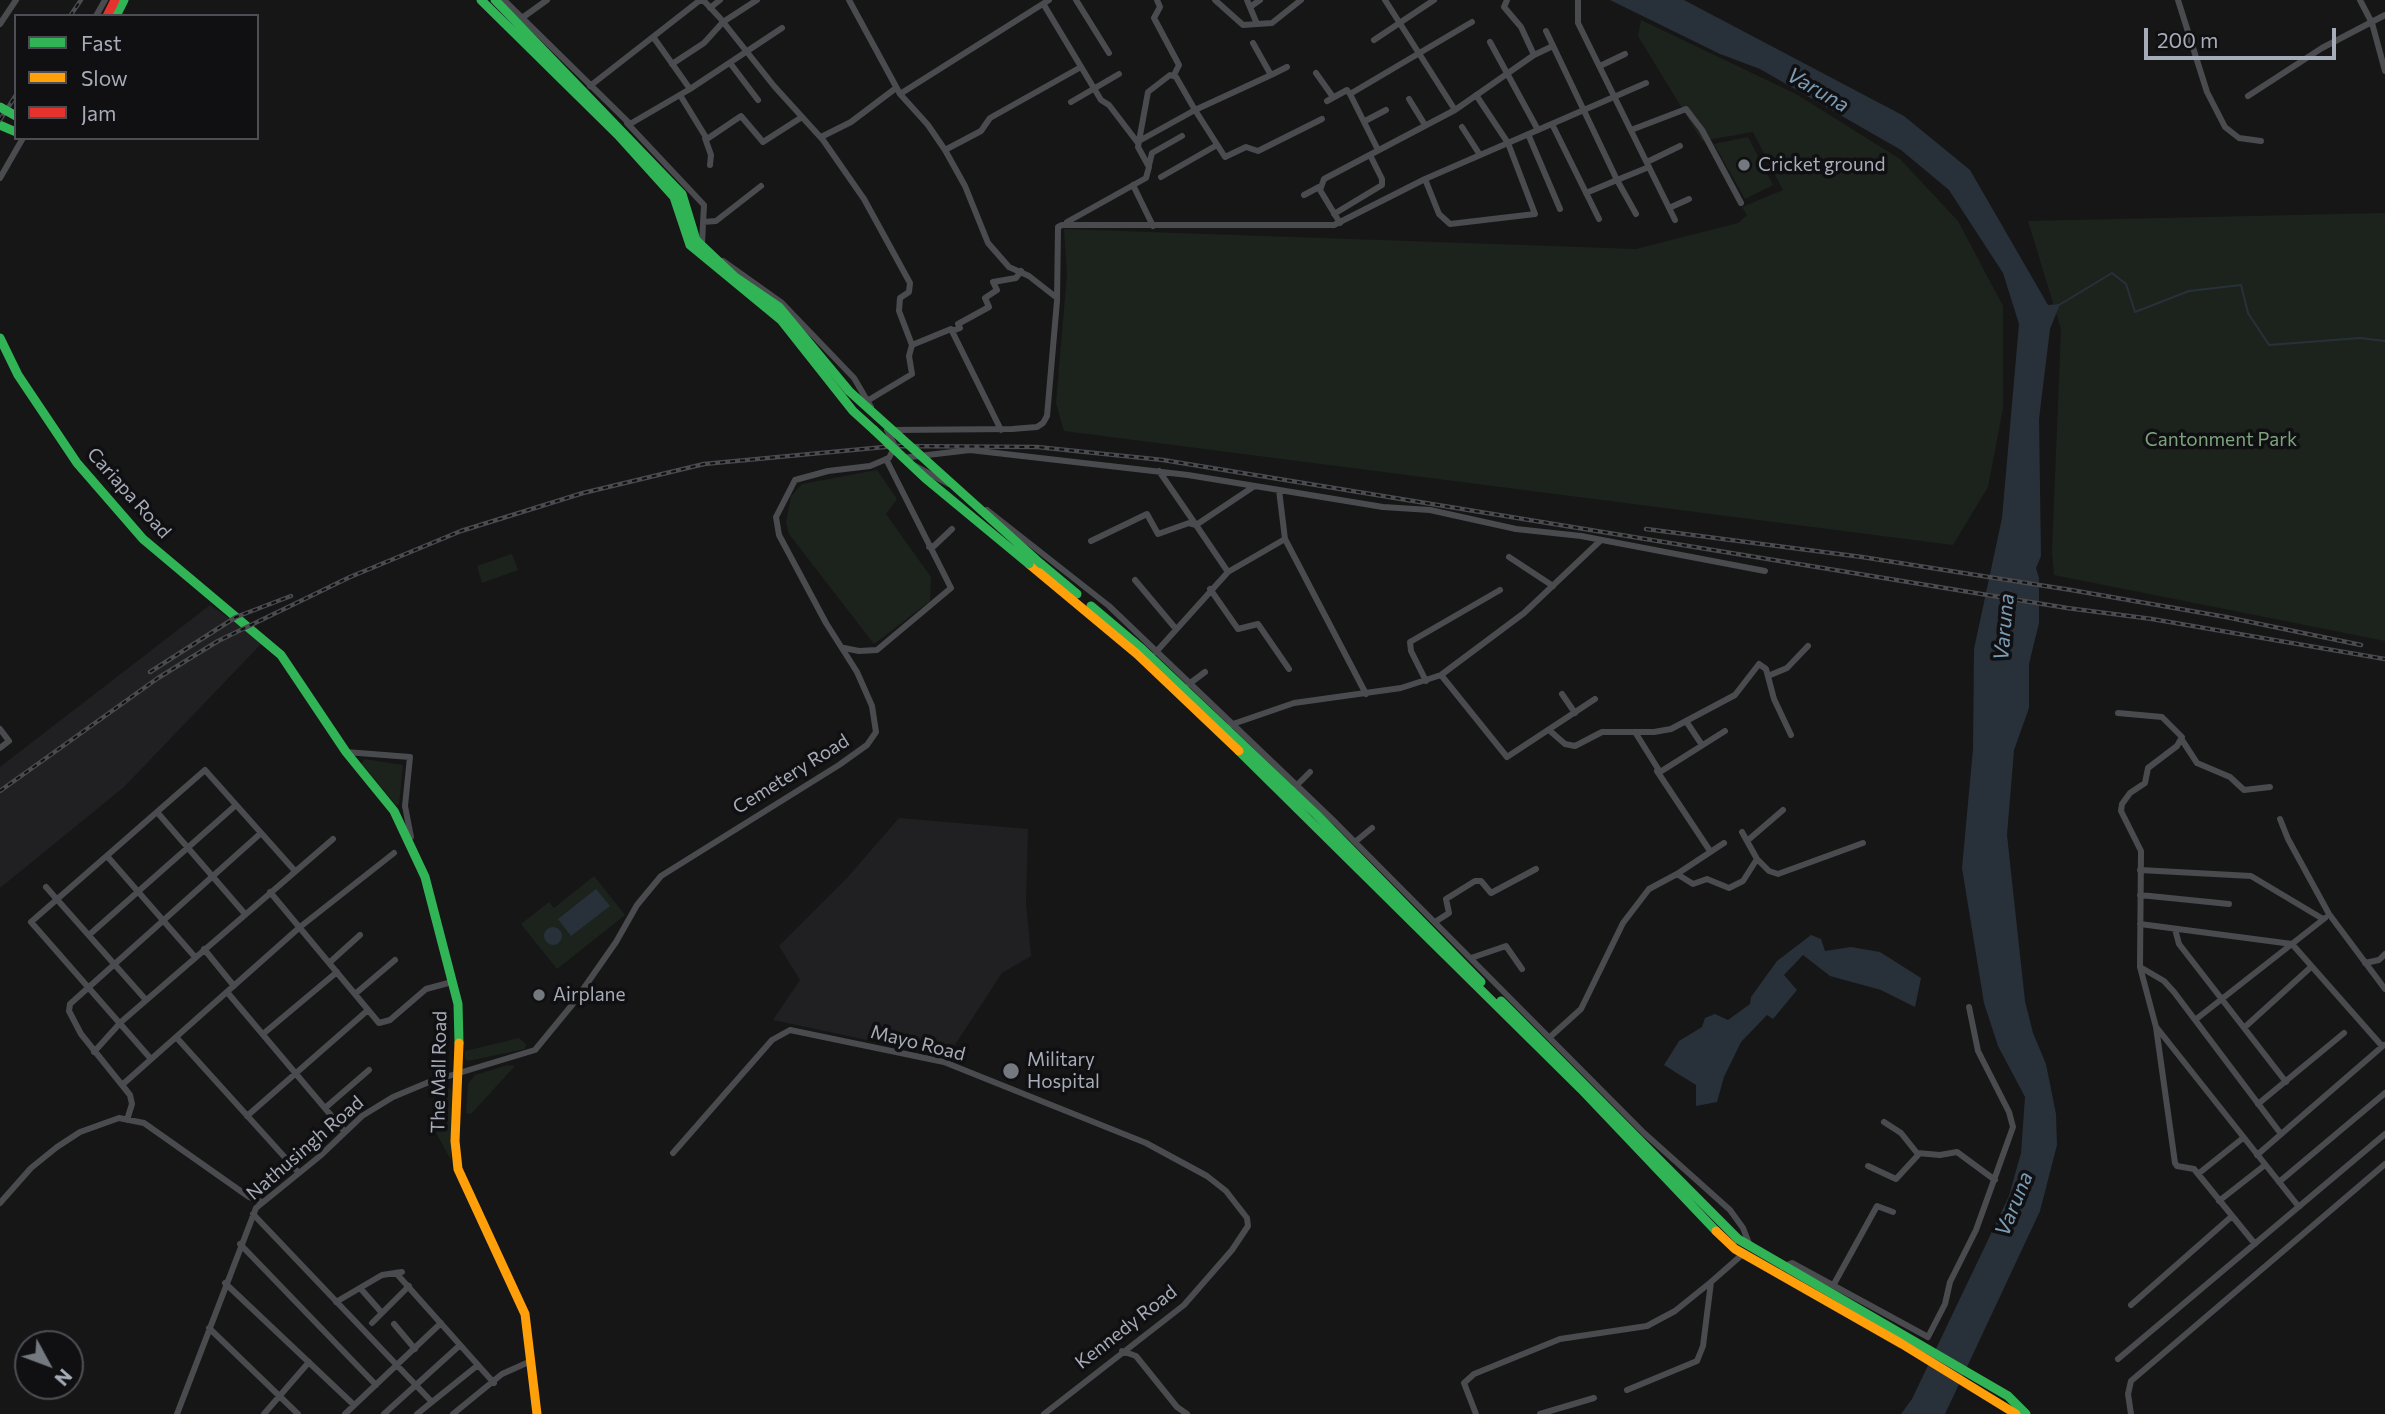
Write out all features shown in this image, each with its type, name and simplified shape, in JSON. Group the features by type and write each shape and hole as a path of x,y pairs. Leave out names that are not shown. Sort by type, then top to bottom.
{"street":[{"path":"0,24 16,0"},
{"path":"111,14 124,0"},
{"path":"481,0 627,145 674,197 684,213"},
{"path":"495,0 682,194 684,213 693,242 780,320 853,411 925,478 1140,652"},
{"path":"504,0 627,123 702,203 705,209 700,238 706,248 774,295 854,378 875,415 892,430 1037,427 1045,420 1057,298 1058,226 1146,178 1152,153 1182,136"},
{"path":"522,18 547,0"},
{"path":"710,8 720,0"},
{"path":"672,64 704,43 723,22 757,0"},
{"path":"849,0 898,91 928,125 945,150 965,186 988,243 1009,267 1021,271 1057,298"},
{"path":"1076,0 1108,53"},
{"path":"1139,142 1149,88 1174,75 1178,62 1154,18 1160,5 1157,0"},
{"path":"1215,0 1243,25 1272,23 1301,0"},
{"path":"1257,24 1249,4 1260,0"},
{"path":"1385,0 1455,110"},
{"path":"1374,40 1434,0"},
{"path":"1507,0 1504,7 1521,27 1534,55"},
{"path":"1578,0 1578,23 1675,220"},
{"path":"2178,0 2207,92 2225,127 2239,138 2261,141"},
{"path":"2360,0 2372,23 2385,71"},
{"path":"590,86 699,1 723,22 821,138 864,199 910,283 909,292 900,298 899,311 912,345 909,356 912,374 867,401"},
{"path":"821,138 1046,2 1094,89 1139,142 1149,167"},
{"path":"2248,96 2322,48 2385,15"},
{"path":"1350,94 1472,22"},
{"path":"627,123 636,122 690,89 782,28"},
{"path":"1546,30 1617,180 1636,214"},
{"path":"654,38 690,89"},
{"path":"1490,42 1538,130"},
{"path":"1253,43 1271,75"},
{"path":"1304,195 1320,187 1324,179 1455,110 1534,55 1553,46"},
{"path":"1600,66 1625,54"},
{"path":"730,63 758,100"},
{"path":"945,150 981,131 988,119 997,113 1081,67"},
{"path":"1139,142 1195,110 1287,67"},
{"path":"1316,73 1330,99 1346,90 1350,94 1378,150"},
{"path":"1071,102 1119,74"},
{"path":"1174,75 1225,158 1247,147 1258,151 1322,119"},
{"path":"1065,223 1325,227 1340,223 1425,179 1646,83"},
{"path":"680,95 705,138 711,155 710,165"},
{"path":"1425,179 1439,214 1450,224 1535,214 1508,143 1476,95"},
{"path":"1409,99 1425,125"},
{"path":"1631,130 1686,109 1704,133 1741,203"},
{"path":"1365,121 1386,110"},
{"path":"705,138 741,116 763,142 802,117"},
{"path":"1552,124 1599,219"},
{"path":"1462,127 1480,155"},
{"path":"1528,134 1560,209"},
{"path":"0,178 22,140"},
{"path":"1161,177 1217,145"},
{"path":"1586,193 1648,165 1680,146"},
{"path":"1334,214 1382,186 1382,179 1370,155"},
{"path":"1133,185 1153,226"},
{"path":"703,222 716,221 761,186"},
{"path":"1320,187 1340,223"},
{"path":"1669,208 1689,199"},
{"path":"693,242 735,277 779,307 849,391 1140,652 1581,1089 1666,1181 1747,1251 1904,1340"},
{"path":"912,345 960,328 958,324 989,307 985,298 997,290 993,282 1016,278 1021,271"},
{"path":"952,331 1000,429"},
{"name":"Cariapa Road","path":"0,338 18,375 76,463 143,539 268,641"},
{"path":"844,648 859,652 877,650 951,588 886,459 892,452 894,438 887,430"},
{"path":"902,458 970,450 1159,471 1382,507 1430,510 1516,529 1601,540 1765,571"},
{"path":"892,452 974,500 1109,606 1230,725 1355,842 1689,1177 1737,1219 1747,1251 1782,1267 2026,1414"},
{"name":"Cemetery Road","path":"535,1050 572,1005 616,942 637,905 662,876 838,765 867,745 876,733 872,706 844,648 826,623 779,535 776,517 795,480 828,471 870,466 886,459"},
{"path":"1159,471 1228,572"},
{"path":"1091,541 1147,514 1158,534 1189,523 1196,525 1253,487"},
{"path":"1279,491 1285,539 1366,694"},
{"path":"929,547 934,546 952,529"},
{"path":"1156,652 1228,572 1285,539"},
{"path":"1230,725 1294,703 1366,694 1426,681 1441,675 1524,613 1601,540"},
{"path":"1509,558 1553,586"},
{"path":"1135,580 1176,629"},
{"path":"1210,589 1238,629 1258,624 1289,669"},
{"path":"1426,681 1411,651 1410,642 1500,590"},
{"name":"The Mall Road","path":"268,641 281,655 346,752 394,811 411,842 425,877 458,1004 459,1073 455,1141 458,1169 518,1295 529,1332 537,1414"},
{"path":"1768,676 1787,668 1808,646"},
{"path":"1549,730 1565,744 1575,747 1602,732 1660,732 1735,695 1759,664 1766,669 1774,699 1791,735"},
{"path":"1189,684 1205,672"},
{"path":"1441,675 1507,757 1595,699"},
{"path":"1562,694 1575,713"},
{"path":"2118,713 2162,717 2180,733 2193,759 2230,777 2244,790 2270,787"},
{"path":"1686,721 1702,745"},
{"path":"0,729 9,741 0,748"},
{"path":"1657,771 1663,771 1725,731"},
{"path":"1635,732 1657,771 1710,851"},
{"path":"2182,740 2148,768 2145,783 2130,793 2122,804 2121,811 2141,851 2140,967 2156,1027 2175,1163 2180,1167 2189,1166 2198,1174 2255,1244"},
{"path":"346,752 410,757 405,806 411,842"},
{"path":"151,1059 31,922 205,770 295,871"},
{"path":"1296,786 1310,772"},
{"path":"89,935 236,805"},
{"path":"1747,841 1783,810"},
{"path":"157,812 245,914"},
{"path":"2280,819 2326,917 2385,989"},
{"path":"1355,842 1371,828"},
{"path":"1742,832 1757,859 1773,873 1784,873 1816,858 1863,843"},
{"path":"127,1119 132,1104 122,1085 94,1052 69,1011 70,1004 261,833"},
{"path":"94,1052 121,1022 333,839"},
{"path":"1550,1037 1581,1009 1623,923 1641,897 1649,889 1724,843"},
{"path":"122,1085 300,928 394,853"},
{"path":"107,856 195,957"},
{"path":"1677,874 1693,884 1707,879 1730,888 1743,881 1757,859"},
{"path":"1435,922 1449,913 1446,899 1475,881 1481,881 1491,893 1536,869"},
{"path":"2140,870 2251,876 2326,917"},
{"path":"46,887 146,1000"},
{"path":"270,892 379,1023 390,1020 426,989 452,982"},
{"path":"2140,895 2229,904"},
{"path":"2195,1020 2326,917"},
{"path":"2140,924 2292,944 2384,1045 2257,1155"},
{"path":"2175,929 2179,944 2286,1082"},
{"path":"329,963 360,936"},
{"path":"1471,958 1506,946 1522,969"},
{"path":"204,949 234,986"},
{"path":"2365,963 2379,960 2385,954"},
{"path":"355,993 395,960"},
{"path":"2140,967 2164,981 2281,1135"},
{"path":"2245,1027 2311,967"},
{"path":"263,1034 337,972"},
{"path":"227,992 345,1132"},
{"path":"1782,1267 1792,1263 1928,1337 1945,1304 1950,1282 1970,1243 2010,1142 2011,1119 1978,1051 1969,1007"},
{"path":"247,1116 368,1010"},
{"path":"2156,1027 2299,1207"},
{"name":"Mayo Road","path":"673,1153 772,1040 790,1030 944,1062 1146,1143 1207,1175 1239,1205 1247,1218 1248,1226"},
{"path":"2258,1104 2344,1032"},
{"path":"176,1037 299,1173"},
{"name":"Nathusingh Road","path":"177,1414 240,1244 253,1214 262,1202 299,1173 362,1116 393,1097 535,1050"},
{"path":"325,1108 369,1070"},
{"path":"2279,1182 2385,1093"},
{"path":"0,1203 31,1168 80,1132 119,1118 144,1123 249,1197 262,1202"},
{"path":"1884,1122 1901,1133 1919,1154 1940,1155 1955,1151 1995,1180"},
{"path":"2118,1359 2385,1134"},
{"path":"2198,1174 2243,1138"},
{"path":"1868,1166 1896,1179 1919,1154"},
{"path":"2131,1414 2128,1394 2131,1381 2385,1164"},
{"path":"2219,1201 2265,1166"},
{"path":"1834,1284 1877,1206 1893,1212"},
{"path":"253,1214 431,1401"},
{"path":"2131,1305 2231,1217"},
{"name":"Kennedy Road","path":"1044,1414 1184,1305 1233,1250 1248,1226"},
{"path":"240,1244 376,1385"},
{"path":"1476,1414 1464,1383 1474,1374 1560,1339 1647,1326 1675,1311 1747,1251"},
{"path":"336,1302 382,1275 399,1272 459,1346 494,1383"},
{"path":"1627,1390 1691,1365 1700,1357 1712,1282"},
{"path":"225,1283 354,1405"},
{"path":"372,1323 409,1286"},
{"path":"362,1289 382,1313"},
{"path":"345,1414 398,1367 441,1323"},
{"path":"394,1324 415,1349"},
{"path":"209,1328 298,1414"},
{"path":"384,1414 459,1346"},
{"path":"1122,1351 1136,1356 1177,1407 1186,1414"},
{"path":"453,1414 502,1374 531,1361"},
{"path":"264,1414 271,1411 279,1396 309,1362"},
{"path":"416,1414 478,1365"},
{"path":"1540,1414 1594,1398"},
{"path":"2006,1400 2016,1414"}],"shaded area":[{"path":"210,605 263,642 124,787 0,888 0,767"},
{"path":"899,818 1028,829 1026,903 1031,956 1002,973 947,1057 773,1020 800,980 779,946 847,878"}],"green space":[{"path":"1641,20 1796,94 1900,159 1958,221 2003,306 2003,408 1988,487 1953,545 1064,431 1056,403 1067,274 1064,229 1636,249 1738,223 1747,215 1742,207 1783,190 1753,132 1702,141 1638,36"},
{"name":"Cricket ground","path":"1748,137 1773,185 1745,199 1714,144"},
{"name":"Cantonment Park","path":"2385,213 2385,641 2054,575 2052,552 2061,329 2028,221"},
{"path":"877,470 897,499 886,514 931,577 930,601 874,644 789,534 786,523 791,496 802,484"},
{"path":"512,554 518,570 482,583 477,566"},
{"path":"364,759 403,765 399,804 396,805 362,764"},
{"path":"594,876 625,915 557,969 521,924 549,902 554,908"},
{"path":"519,1038 526,1044 525,1049 468,1061 465,1058 465,1051"},
{"path":"508,1065 515,1066 471,1114 466,1113 468,1084 475,1075"},
{"path":"449,1087 452,1092 451,1160 435,1131"}],"water":[{"name":"Varuna","path":"1610,0 1684,0 1904,116 1970,170 2048,305 2060,304 2050,329 2039,419 2041,556 2036,568 2039,578 2039,623 2029,664 2029,708 2014,750 2007,835 2025,1001 2033,1033 2046,1064 2056,1114 2057,1145 2040,1211 1945,1414 1901,1414 1912,1399 2009,1196 2021,1153 2025,1097 1998,1046 1984,1003 1962,868 1973,749 1974,649 2002,518 2019,324 2003,273 1949,190 1901,150 1760,69 1720,54"},
{"path":"596,889 610,906 571,936 558,919"},
{"path":"553,927 559,930 562,936 559,942 553,945 547,942 544,936 547,930"},
{"path":"1811,935 1821,939 1825,951 1851,947 1880,952 1921,978 1915,1007 1881,990 1830,976 1803,955 1784,975 1797,990 1773,1019 1767,1015 1741,1042 1724,1077 1717,1102 1696,1106 1696,1085 1664,1065 1679,1041 1702,1027 1705,1018 1715,1014 1728,1020 1750,1004 1751,997 1777,961"}],"waterway":[{"path":"2059,305 2112,273 2126,284 2135,312 2189,291 2241,285 2248,313 2269,345 2360,338 2385,341"}],"railway":[{"path":"71,14 81,0"},
{"path":"0,120 14,98"},
{"path":"0,791 158,678 218,641 350,577 461,531 583,493 704,464 895,446 1037,447 1163,460 2385,659"},
{"path":"1646,529 1862,557 2071,590 2226,617 2361,645"},
{"path":"150,672 236,617 291,596"}],"traffic: fast":[{"path":"117,14 124,0"},
{"path":"481,0 618,135 674,197 690,245 781,320 853,411 874,430"},
{"path":"495,0 682,194 696,240"},
{"path":"0,107 14,115"},
{"path":"0,125 14,131"},
{"path":"696,240 735,277 779,307 849,391 1041,564"},
{"path":"0,338 18,375 77,463 143,539 281,655 346,752 394,811 425,877 458,1004 459,1043"},
{"path":"874,430 925,478 1029,564"},
{"path":"1041,564 1077,594"},
{"path":"1091,606 1142,649 1316,814 1481,982"},
{"path":"1239,751 1581,1089 1716,1231"},
{"path":"1501,1001 1738,1239 2008,1396 2026,1414"}],"traffic: slow":[{"path":"1029,564 1137,654 1239,751"},
{"path":"459,1043 455,1141 458,1169 525,1314 537,1414"},
{"path":"1716,1231 1735,1249 1902,1344 2016,1414"}],"traffic: jam":[{"path":"108,14 115,0"}],"place":[{"name":"Cricket ground","path":"1744,165"},
{"name":"Airplane","path":"539,995"},
{"name":"Military Hospital","path":"1011,1071"}]}
